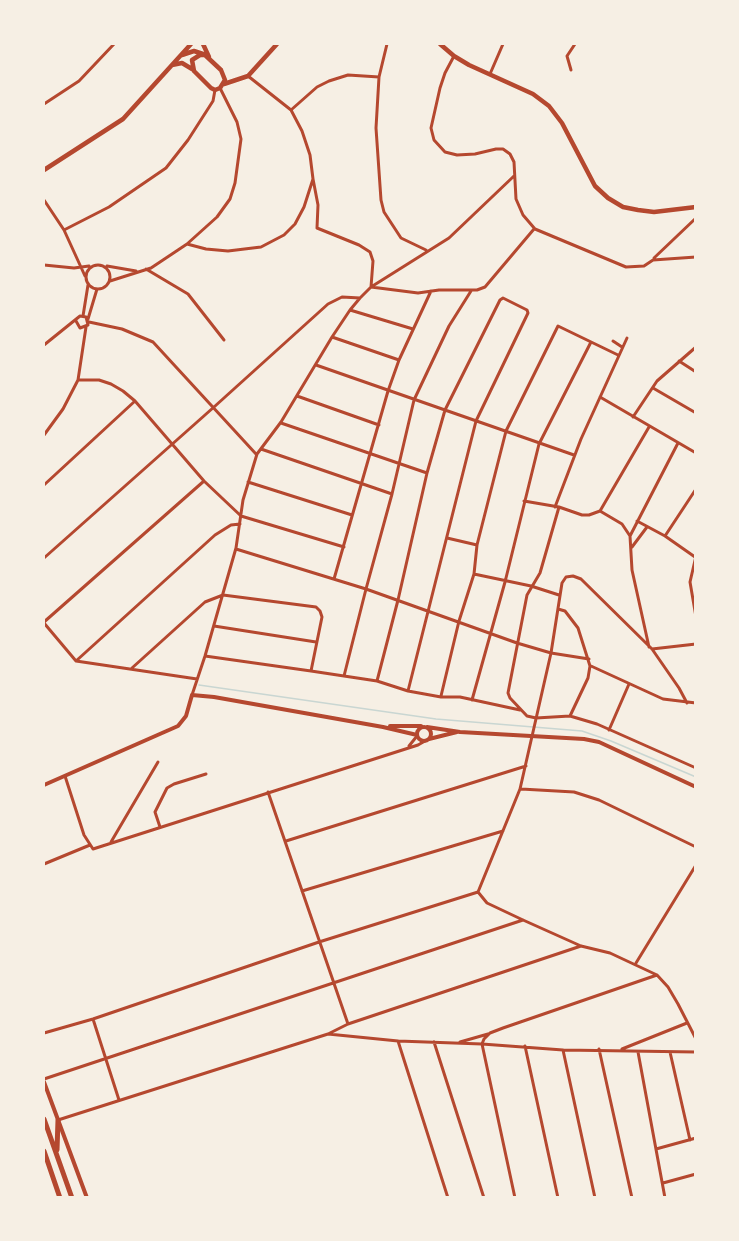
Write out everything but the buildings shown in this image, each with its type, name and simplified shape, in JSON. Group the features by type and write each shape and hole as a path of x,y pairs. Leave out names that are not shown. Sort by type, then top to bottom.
{"highway":[{"path":"44,1119 72,1197"},
{"path":"57,1154 58,1120"},
{"path":"44,1155 60,1197"}],"main road":[{"path":"191,44 189,52 192,68"},
{"path":"44,170 123,119 191,44"},
{"path":"203,44 210,59"},
{"path":"170,66 182,63 192,68 205,83 220,87 248,75 278,44"},
{"path":"440,44 454,56 533,94 549,106 562,123 595,186 608,198 624,207 654,212 696,207"},
{"path":"178,57 189,52 200,52 210,59 225,76 238,78"},
{"path":"192,68 195,56 205,55"},
{"path":"220,87 225,76"}],"street":[{"path":"44,104 79,81 114,44"},
{"path":"387,44 379,77 376,128 381,201 384,212 401,238 427,251"},
{"path":"490,74 503,44"},
{"path":"572,70 567,56 575,44"},
{"path":"454,56 444,73 440,88 431,128 434,141 445,152 457,155 475,154 496,148 503,149 510,154 514,162 516,199 523,215 535,229 626,267 644,266 696,218"},
{"path":"248,75 291,110 306,141 318,205 317,228 359,245 370,252 374,267 371,287"},
{"path":"291,110 317,87 329,81 348,75 379,77"},
{"path":"64,230 109,207 166,168 188,140 220,87"},
{"path":"88,285 97,289 106,286 110,281 146,269 187,244 217,217 230,199 235,183 241,139 237,122 220,87"},
{"path":"44,785 178,726 186,716 236,549 248,482 257,454 281,423 332,337 360,298 371,287 449,237 514,176"},
{"path":"187,244 228,252 272,243 295,224 304,207 313,178"},
{"path":"44,200 64,230 88,285 83,316 44,345"},
{"path":"371,287 418,293 449,289 471,291 485,287 535,229"},
{"path":"653,260 696,257"},
{"path":"44,265 80,268 94,265 138,272"},
{"path":"85,276 89,267 94,265"},
{"path":"104,266 110,273 110,281"},
{"path":"146,269 188,294 224,339"},
{"path":"44,435 63,409 78,380 86,327 97,289"},
{"path":"334,579 388,392 399,360 431,291"},
{"path":"344,676 414,400 449,326 471,291"},
{"path":"44,558 328,304 342,297 360,298"},
{"path":"377,681 427,473 445,410 501,299 528,311 476,421 408,691"},
{"path":"350,310 413,329"},
{"path":"83,316 88,320 122,328 153,342 257,454"},
{"path":"76,321 80,328 86,327"},
{"path":"441,697 459,621 474,574 477,545 506,431 558,326 618,355"},
{"path":"332,337 399,360"},
{"path":"627,338 574,455 557,507 541,569 527,595 508,693 527,716 536,718 570,716 609,730 696,768"},
{"path":"614,341 622,347"},
{"path":"472,700 505,582 539,444 591,342"},
{"path":"633,417 657,381 696,347"},
{"path":"679,361 696,372"},
{"path":"316,365 574,455"},
{"path":"78,380 99,380 111,384 135,401 204,482 241,516 344,547"},
{"path":"653,387 696,413"},
{"path":"297,396 379,425"},
{"path":"600,397 696,453"},
{"path":"44,485 135,401"},
{"path":"281,423 427,473"},
{"path":"524,501 557,507 582,515 600,511 650,427"},
{"path":"630,536 678,443"},
{"path":"261,449 392,494"},
{"path":"197,679 76,661 44,623 204,482"},
{"path":"248,482 352,515"},
{"path":"665,536 696,489"},
{"path":"600,511 622,524 630,536 632,570 650,648"},
{"path":"638,521 695,556 690,582 696,617"},
{"path":"76,661 215,535 231,525 240,524"},
{"path":"631,549 647,527"},
{"path":"447,538 477,545"},
{"path":"236,549 398,600 517,643 551,653 589,659"},
{"path":"474,574 531,586 559,595"},
{"path":"478,892 520,789 551,653 559,595 562,583 567,577 573,576 586,584 650,648 687,703"},
{"path":"132,668 205,602 223,595 316,607 322,617 311,671"},
{"path":"558,609 568,615 578,628 590,666 588,678 570,716"},
{"path":"214,627 316,642"},
{"path":"650,648 696,644"},
{"path":"205,656 377,681 408,691 441,697 460,697 520,710"},
{"path":"590,666 663,699 696,703"},
{"path":"609,730 629,684"},
{"path":"192,695 383,726 417,735 420,740 427,740"},
{"path":"383,726 584,739 599,742 696,787"},
{"path":"408,748 417,735 418,729 425,727"},
{"path":"425,727 431,733 427,740"},
{"path":"65,776 84,835 93,849 427,740 460,732"},
{"path":"110,843 158,762"},
{"path":"286,840 526,766"},
{"path":"160,827 155,812 167,788 206,774"},
{"path":"520,789 574,792 617,809 696,847"},
{"path":"268,792 348,1024"},
{"path":"302,891 503,831"},
{"path":"44,864 90,845"},
{"path":"636,963 696,865"},
{"path":"478,892 487,903 581,946 610,952 657,975 668,987 696,1039"},
{"path":"44,1033 478,892"},
{"path":"87,1197 44,1080 104,1058 524,920"},
{"path":"58,1120 328,1034 348,1024 581,946"},
{"path":"457,1043 657,975"},
{"path":"93,1018 119,1100"},
{"path":"620,1050 687,1023"},
{"path":"490,1033 482,1044 515,1197"},
{"path":"328,1034 398,1041 525,1046 563,1050 696,1052"},
{"path":"398,1041 448,1197"},
{"path":"434,1042 484,1197"},
{"path":"525,1046 558,1197"},
{"path":"599,1049 632,1197"},
{"path":"563,1050 595,1197"},
{"path":"638,1052 665,1197"},
{"path":"670,1053 690,1140"},
{"path":"656,1149 696,1138"},
{"path":"662,1183 696,1174"}],"waterway":[{"path":"199,685 436,719 582,731 696,777"}]}
